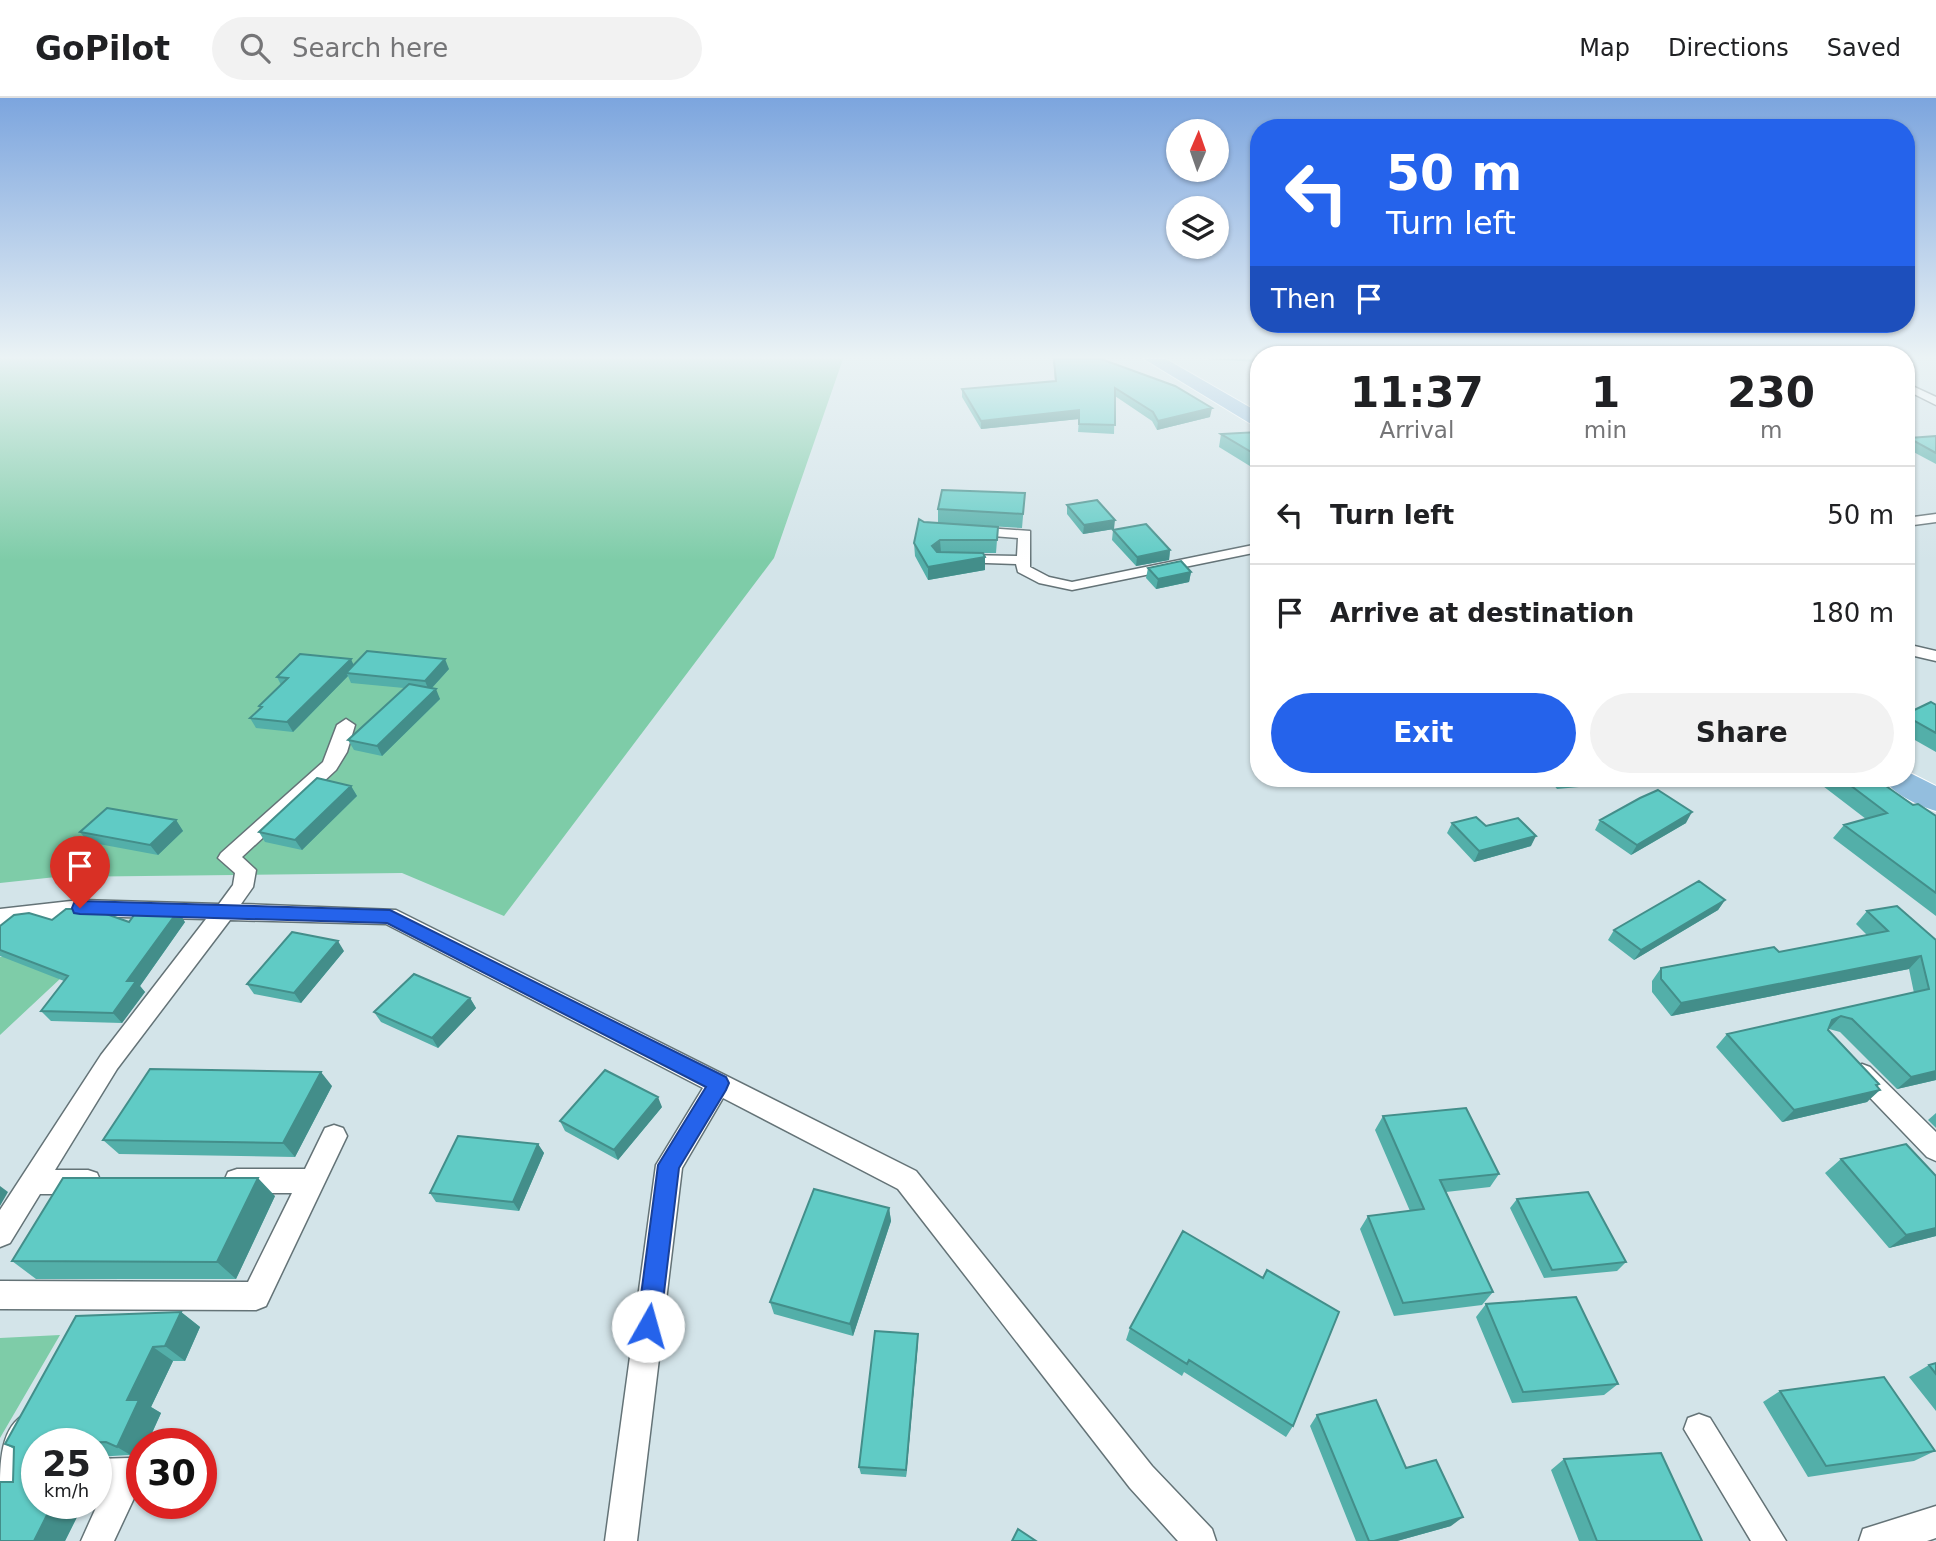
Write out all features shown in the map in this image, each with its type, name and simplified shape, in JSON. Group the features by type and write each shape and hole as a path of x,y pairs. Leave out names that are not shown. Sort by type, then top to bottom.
{"main road":[{"path":"1915,766 1936,777"},
{"path":"1913,787 1936,800"}],"street":[{"path":"1915,520 1936,517"},
{"path":"957,530 1025,534 1023,569 1044,580 1072,586 1250,550"},
{"path":"942,559 1023,560"},
{"path":"1915,651 1936,656"},
{"path":"0,1234 109,1062 243,887 246,870 228,858 330,766 338,752 346,725"},
{"path":"0,917 80,908 390,916 908,1180 1141,1477 1200,1541"},
{"path":"1849,1060 1936,1149"},
{"path":"621,1541 669,1165 719,1083"},
{"path":"0,1295 93,1307 256,1296 334,1136"},
{"path":"214,1181 312,1181"},
{"path":"33,1182 117,1182"},
{"path":"21,1476 0,1476 40,1404"},
{"path":"1699,1429 1770,1541"},
{"path":"112,1475 129,1474 112,1510"},
{"path":"97,1541 108,1519"},
{"path":"1875,1541 1936,1522"}],"green space":[{"path":"0,426 820,426 774,558 504,916 402,873 56,877 0,883"},
{"path":"92,949 0,1035 0,957"},
{"path":"60,1335 0,1438 0,1338"}],"building":[{"path":"1250,432 1250,451 1221,434"},
{"path":"1936,436 1936,453 1915,441 1915,438"},
{"path":"942,490 1025,493 1023,514 938,509"},
{"path":"1097,500 1115,520 1084,525 1067,505"},
{"path":"919,519 924,522 998,527 997,540 940,540 932,546 937,552 983,553 985,557 928,567 914,543"},
{"path":"1146,524 1170,550 1137,557 1113,530"},
{"path":"1181,561 1191,572 1158,579 1148,568"},
{"path":"367,651 445,659 425,681 346,673"},
{"path":"300,654 351,659 287,722 250,718 288,678 277,677"},
{"path":"409,684 436,689 377,746 348,740"},
{"path":"1931,702 1936,705 1936,733 1915,721 1915,710"},
{"path":"317,778 351,786 295,840 259,832"},
{"path":"1853,787 1887,787 1913,805 1918,804 1936,816 1936,893 1844,825 1887,813"},
{"path":"1658,790 1692,812 1637,845 1600,820 1640,798"},
{"path":"107,808 176,820 150,845 80,832"},
{"path":"1476,817 1486,826 1518,818 1536,836 1479,851 1452,823"},
{"path":"1699,881 1725,900 1641,950 1614,930"},
{"path":"1897,906 1936,940 1936,1071 1911,1077 1852,1019 1841,1016 1832,1020 1828,1030 1879,1084 1876,1085 1880,1090 1794,1110 1727,1034 1929,989 1921,956 1681,1003 1661,979 1661,968 1774,947 1779,952 1888,931 1867,911"},
{"path":"66,909 92,909 129,922 137,911 178,911 127,981 136,981 113,1013 41,1011 68,976 0,950 0,926 14,915 29,913 52,920"},
{"path":"292,932 338,941 294,993 247,984"},
{"path":"414,974 470,998 432,1038 374,1012"},
{"path":"150,1069 321,1072 283,1143 103,1140"},
{"path":"605,1070 658,1097 614,1150 560,1121"},
{"path":"1466,1108 1499,1174 1440,1180 1493,1292 1403,1303 1368,1216 1424,1209 1383,1116"},
{"path":"458,1136 538,1144 513,1202 430,1193"},
{"path":"1906,1144 1936,1176 1936,1228 1906,1235 1841,1159"},
{"path":"63,1178 258,1178 217,1262 12,1261"},
{"path":"814,1189 889,1208 850,1324 770,1302"},
{"path":"1588,1192 1626,1262 1552,1270 1517,1199"},
{"path":"1183,1231 1263,1278 1267,1270 1339,1312 1293,1426 1189,1360 1187,1364 1130,1328"},
{"path":"1576,1297 1618,1384 1523,1392 1486,1304"},
{"path":"181,1312 165,1346 153,1347 127,1400 139,1400 117,1447 112,1445 112,1428 21,1428 21,1519 45,1519 34,1541 0,1541 0,1482 13,1482 14,1447 5,1444 76,1316"},
{"path":"875,1331 918,1334 906,1470 859,1467"},
{"path":"1936,1363 1936,1374 1929,1365"},
{"path":"1884,1377 1935,1451 1826,1466 1780,1391"},
{"path":"1376,1400 1406,1468 1436,1460 1463,1517 1369,1541 1317,1415"},
{"path":"1661,1453 1702,1541 1597,1541 1564,1459"},
{"path":"1018,1529 1036,1541 1012,1541"}],"route":[{"path":"80,908 390,916 719,1083 669,1165 648,1326"}]}
